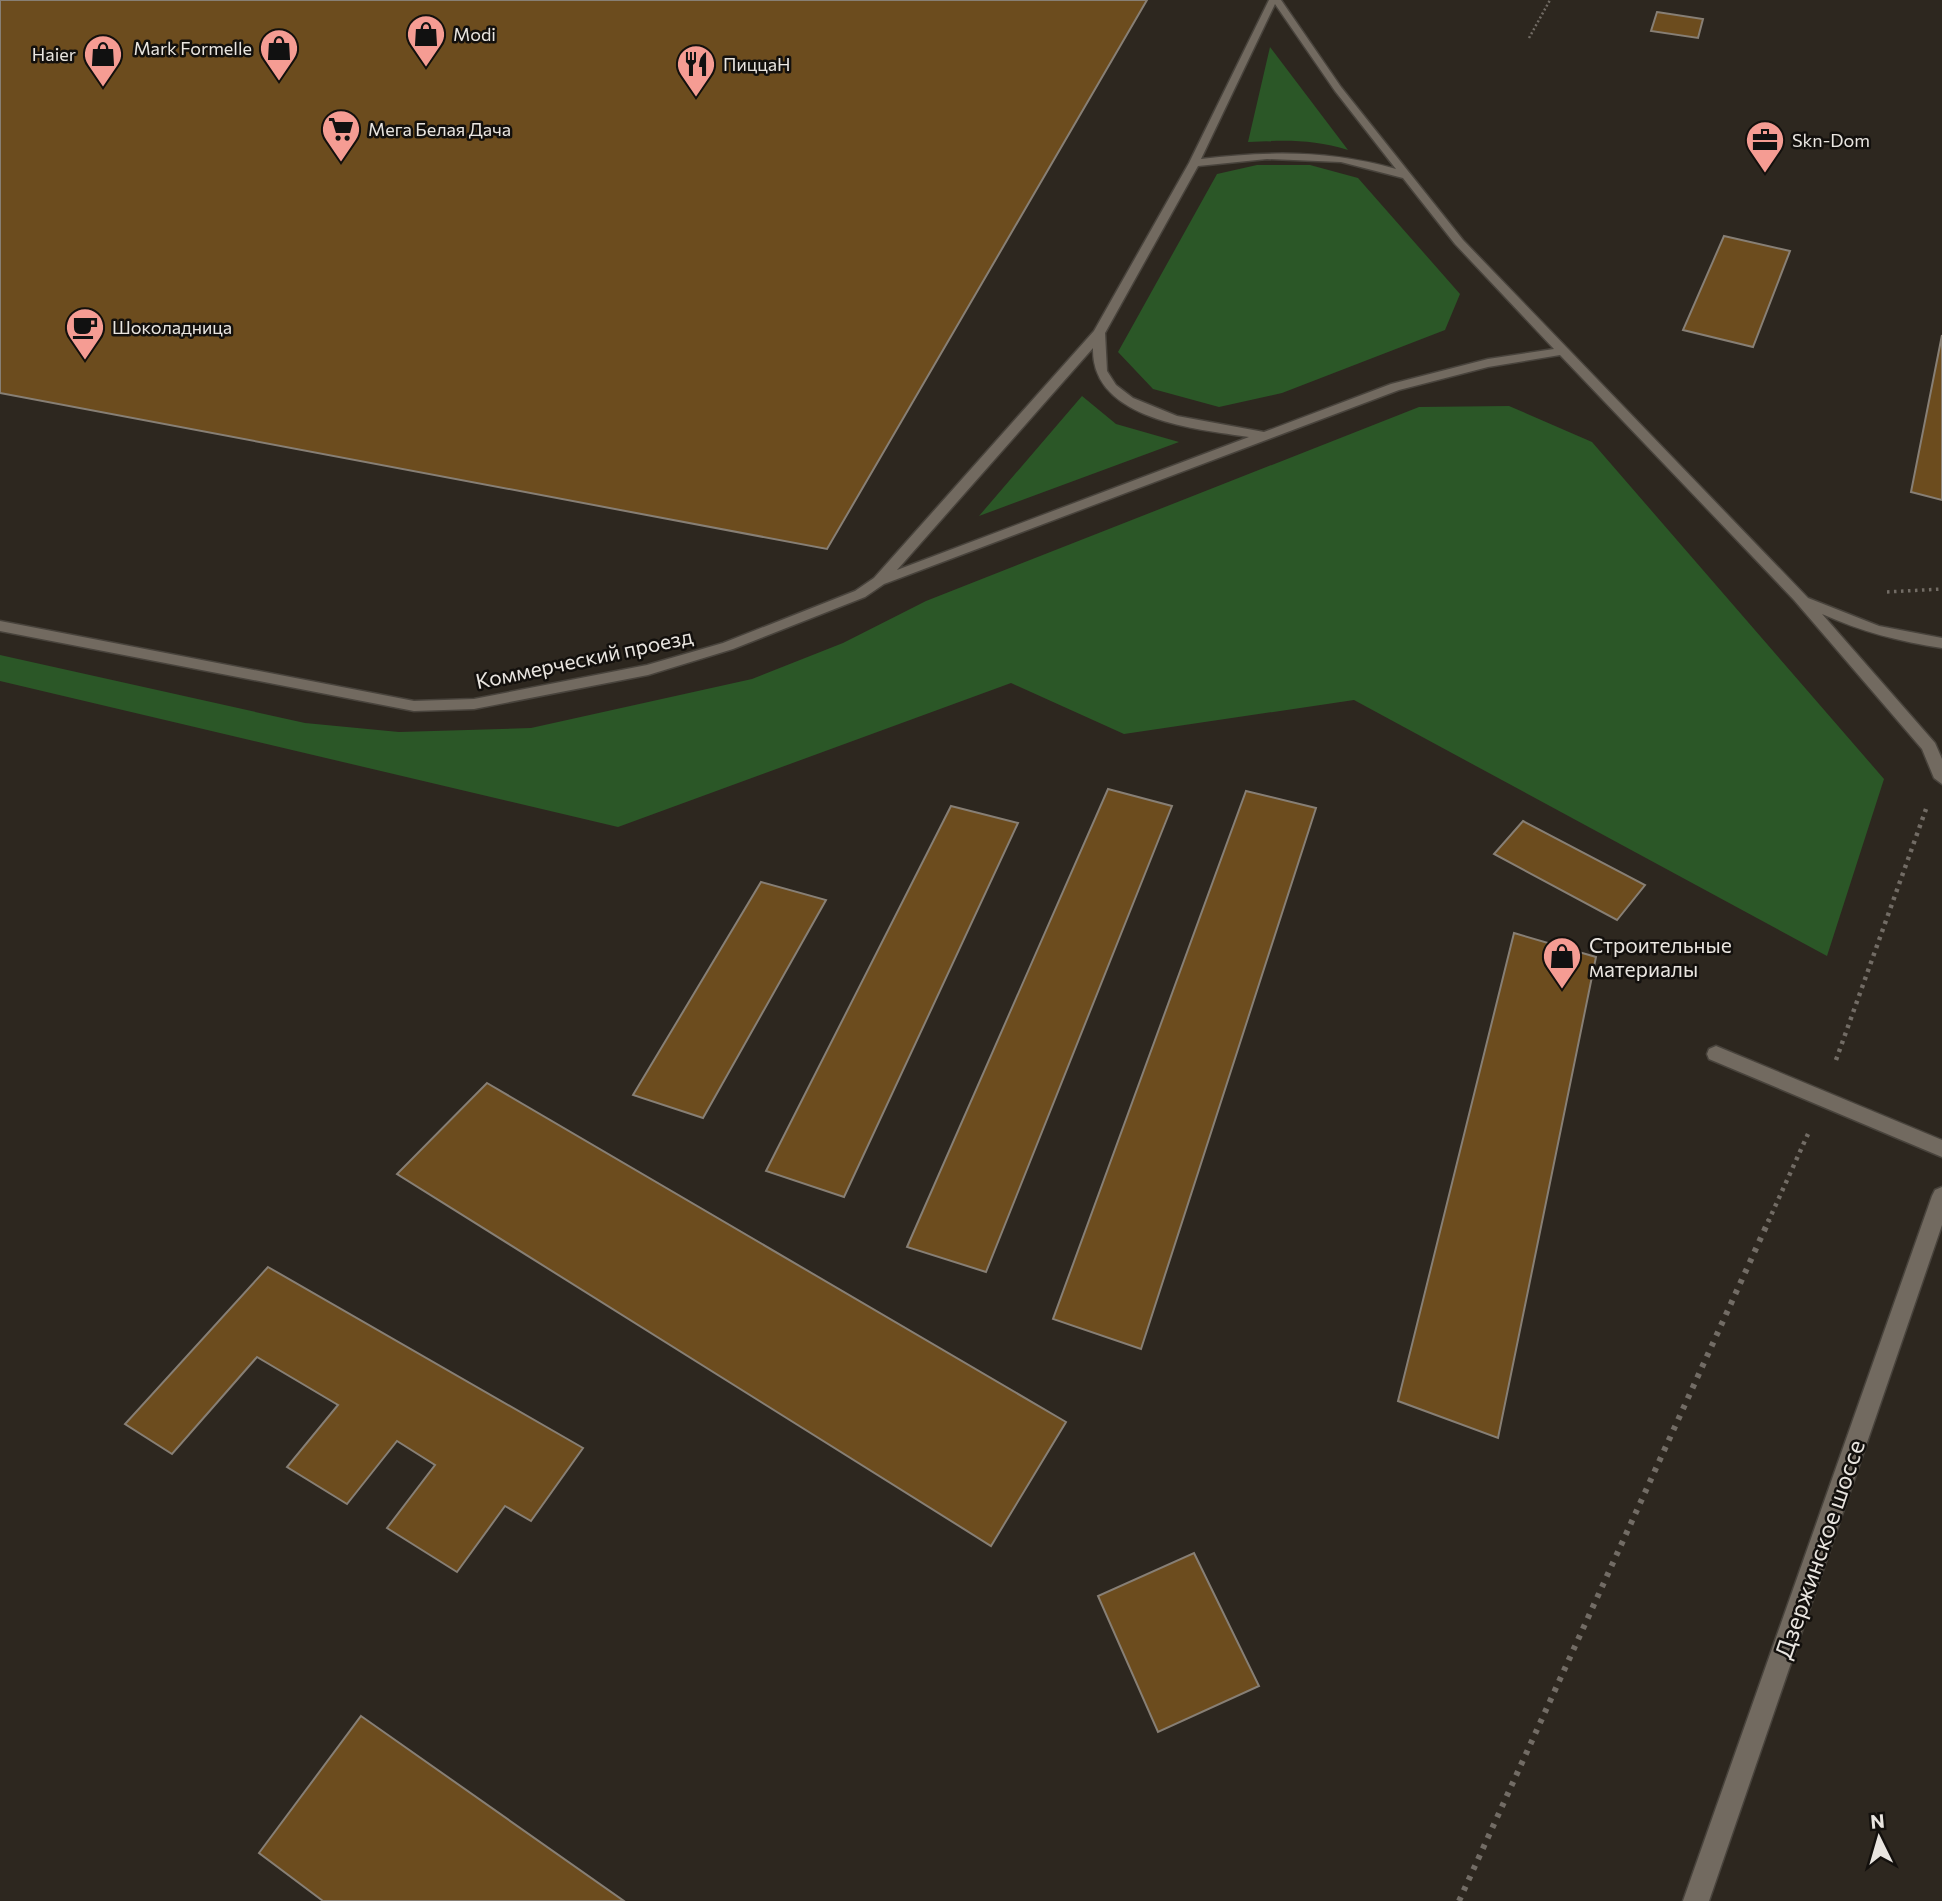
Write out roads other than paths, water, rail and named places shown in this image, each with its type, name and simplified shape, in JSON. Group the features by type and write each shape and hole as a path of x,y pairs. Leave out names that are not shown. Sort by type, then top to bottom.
{"street":[{"name":"Коммерческий проезд","path":"0,626 414,706 474,704 648,670 728,646 860,594 879,581 1099,334 1194,163 1275,0"},
{"path":"1275,0 1338,89 1459,242 1799,597 1928,747 1942,778"},
{"path":"1194,163 1257,155 1300,155 1343,159 1404,175"},
{"path":"1099,334 1100,368 1107,383 1128,401 1161,416 1268,436"},
{"path":"879,581 1395,387 1488,363 1563,351"},
{"path":"1799,597 1866,628 1906,639 1942,643"},
{"path":"1716,1054 1942,1149"},
{"name":"Дзержинское шоссе","path":"1696,1901 1942,1196"}],"place":[{"name":"Modi","path":"426,68"},
{"name":"Mark Formelle","path":"279,82"},
{"name":"Haier","path":"103,88"},
{"name":"ПиццаН","path":"696,98"},
{"name":"Мега Белая Дача","path":"341,163"},
{"name":"Skn-Dom","path":"1765,174"},
{"name":"Шоколадница","path":"85,361"},
{"name":"Строительные материалы","path":"1562,990"}]}
